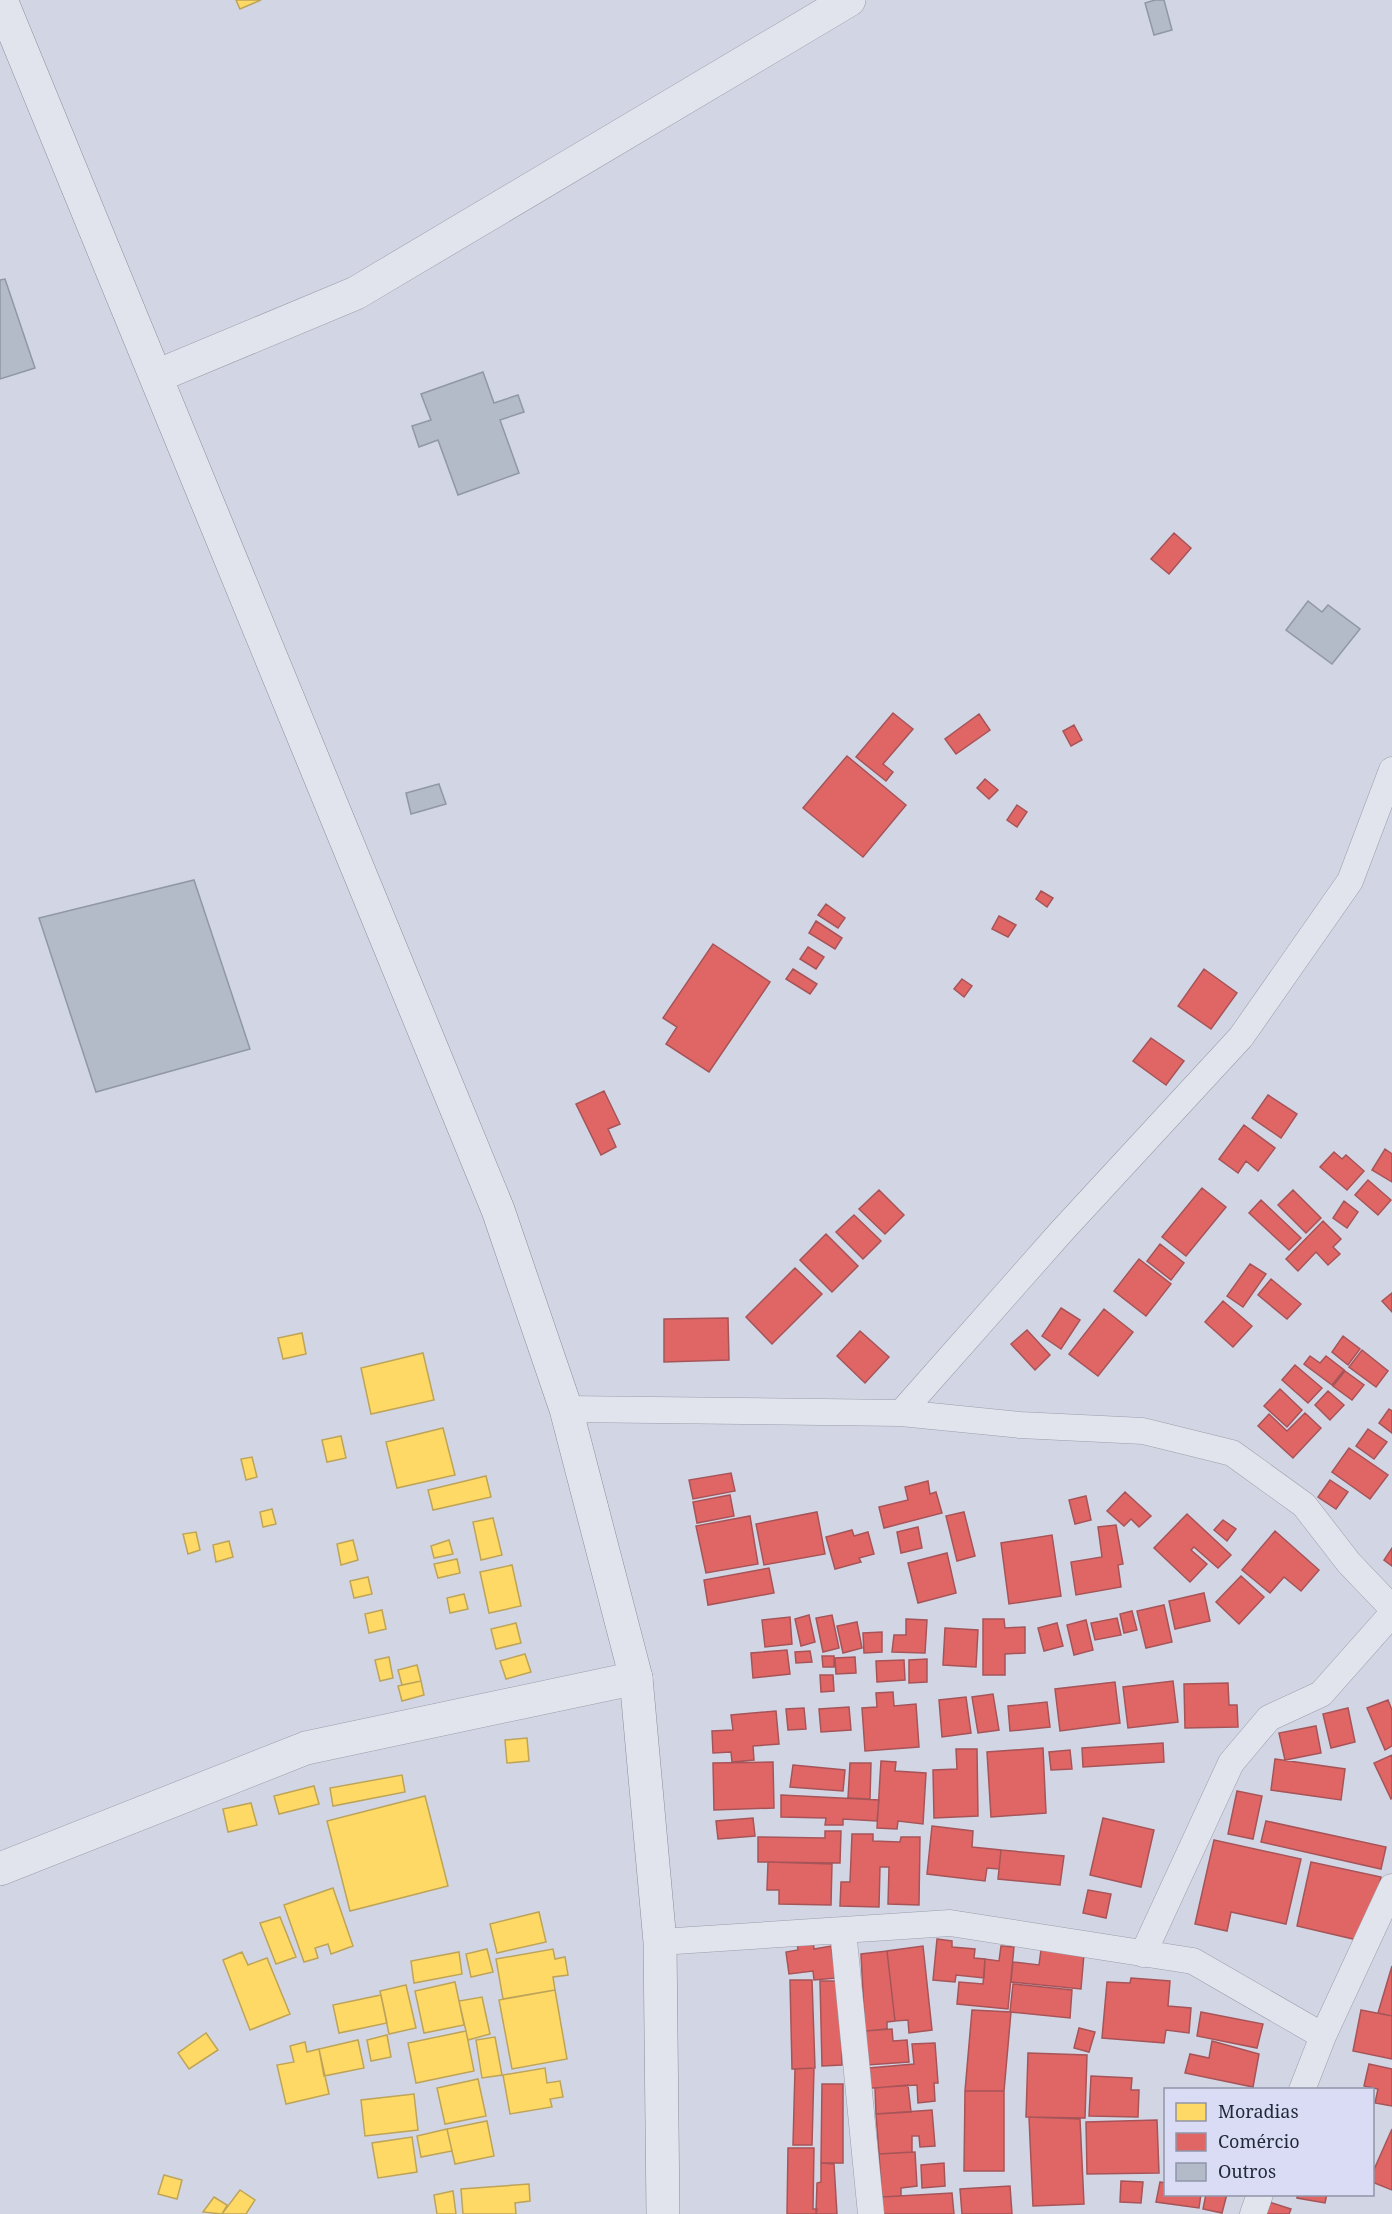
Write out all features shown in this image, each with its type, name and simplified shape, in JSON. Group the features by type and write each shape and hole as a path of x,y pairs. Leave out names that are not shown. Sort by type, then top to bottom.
{"main road":[{"path":"1,0 498,1210 566,1409 636,1678 660,1942 663,2214"},
{"path":"157,376 356,293 849,0"},
{"path":"0,1869 306,1748 636,1678"}],"lane":[{"path":"901,1413 1061,1232 1241,1037 1350,880 1392,770"},
{"path":"566,1409 901,1413 1020,1425 1143,1431 1232,1452 1304,1505 1349,1563 1392,1608"},
{"path":"1143,1954 1232,1763 1269,1718 1321,1695 1392,1614"},
{"path":"1303,2088 1323,2036 1392,1887"},
{"path":"660,1942 950,1923 1193,1961 1323,2036"},
{"path":"843,1930 871,2214"},
{"path":"1253,2214 1259,2196"}],"building: Moradias":[{"path":"236,0 261,0 240,9"},
{"path":"302,1333 306,1354 283,1359 278,1338"},
{"path":"423,1353 434,1400 371,1414 361,1368"},
{"path":"443,1428 455,1475 397,1488 386,1442"},
{"path":"341,1436 346,1458 327,1462 322,1440"},
{"path":"252,1457 257,1477 246,1480 241,1459"},
{"path":"486,1476 491,1497 433,1510 428,1490"},
{"path":"272,1509 276,1524 263,1527 260,1512"},
{"path":"493,1518 502,1555 481,1560 473,1522"},
{"path":"196,1532 200,1550 188,1554 183,1534"},
{"path":"353,1540 358,1560 341,1565 337,1544"},
{"path":"449,1540 453,1554 434,1558 431,1546"},
{"path":"229,1541 233,1557 216,1562 213,1545"},
{"path":"457,1559 460,1573 438,1578 434,1564"},
{"path":"512,1565 521,1606 489,1613 480,1572"},
{"path":"368,1577 372,1594 354,1598 350,1581"},
{"path":"464,1594 468,1609 450,1613 447,1598"},
{"path":"382,1610 386,1629 369,1633 365,1614"},
{"path":"516,1623 521,1643 496,1649 491,1629"},
{"path":"525,1654 531,1672 506,1679 500,1661"},
{"path":"389,1657 393,1678 380,1681 375,1660"},
{"path":"417,1665 421,1681 402,1685 398,1670"},
{"path":"421,1681 424,1695 402,1701 398,1686"},
{"path":"527,1738 529,1761 507,1763 505,1740"},
{"path":"402,1775 405,1792 333,1806 330,1788"},
{"path":"314,1786 319,1804 279,1814 274,1796"},
{"path":"425,1796 448,1886 350,1911 327,1821"},
{"path":"251,1803 257,1825 228,1832 223,1809"},
{"path":"333,1888 353,1946 331,1954 328,1944 315,1948 318,1958 304,1962 284,1905"},
{"path":"539,1912 546,1942 497,1953 490,1924"},
{"path":"280,1917 296,1957 276,1964 260,1923"},
{"path":"487,1949 493,1972 471,1977 466,1954"},
{"path":"553,1949 555,1959 565,1957 568,1975 553,1977 555,1990 503,1999 496,1959"},
{"path":"242,1952 248,1965 267,1958 290,2014 250,2030 223,1960"},
{"path":"459,1952 462,1974 414,1983 411,1961"},
{"path":"455,1982 464,2025 424,2033 415,1991"},
{"path":"406,1985 416,2028 389,2034 380,1991"},
{"path":"555,1990 567,2059 512,2069 499,2000"},
{"path":"381,1995 387,2023 339,2033 333,2005"},
{"path":"482,1997 490,2034 468,2040 459,2001"},
{"path":"466,2031 474,2071 416,2083 408,2043"},
{"path":"206,2033 218,2050 189,2069 178,2053"},
{"path":"387,2035 391,2057 371,2061 367,2040"},
{"path":"495,2037 502,2075 482,2078 476,2040"},
{"path":"358,2040 364,2068 324,2076 319,2049"},
{"path":"305,2042 307,2052 319,2049 329,2094 286,2104 277,2065 294,2062 290,2046"},
{"path":"545,2068 547,2083 560,2081 563,2097 550,2099 552,2107 510,2114 503,2075"},
{"path":"478,2079 486,2116 445,2124 437,2088"},
{"path":"414,2094 418,2130 365,2136 361,2100"},
{"path":"487,2121 494,2156 455,2164 447,2129"},
{"path":"447,2129 452,2151 421,2157 417,2136"},
{"path":"412,2137 417,2172 378,2178 372,2143"},
{"path":"164,2175 182,2180 177,2199 158,2194"},
{"path":"529,2184 530,2201 515,2203 516,2214 463,2214 461,2189"},
{"path":"240,2190 255,2200 246,2214 222,2214"},
{"path":"453,2191 456,2214 437,2214 434,2195"},
{"path":"214,2197 227,2205 222,2214 203,2212"}],"building: Comércio":[{"path":"1174,533 1191,548 1169,574 1151,559"},
{"path":"893,713 913,729 883,764 893,772 886,781 856,757"},
{"path":"979,714 990,730 956,754 945,739"},
{"path":"1074,725 1082,740 1071,746 1063,731"},
{"path":"847,756 906,805 863,857 803,808"},
{"path":"985,779 998,790 989,799 977,788"},
{"path":"1017,805 1027,812 1017,827 1007,820"},
{"path":"1041,891 1053,898 1047,907 1036,899"},
{"path":"826,904 845,918 838,928 818,915"},
{"path":"999,916 1016,925 1008,937 992,929"},
{"path":"816,921 842,938 835,949 809,933"},
{"path":"713,944 770,982 709,1072 666,1044 677,1027 663,1018"},
{"path":"808,947 824,957 816,969 800,959"},
{"path":"793,969 817,984 810,994 786,979"},
{"path":"1204,969 1237,993 1211,1029 1178,1006"},
{"path":"962,979 972,986 964,997 954,989"},
{"path":"1151,1038 1184,1061 1166,1085 1133,1061"},
{"path":"604,1091 620,1124 608,1129 616,1147 601,1155 576,1104"},
{"path":"1268,1095 1297,1114 1281,1138 1252,1118"},
{"path":"1244,1125 1275,1148 1258,1171 1246,1161 1238,1173 1219,1159"},
{"path":"1385,1149 1392,1154 1392,1182 1372,1170"},
{"path":"1334,1152 1342,1159 1346,1155 1364,1171 1347,1190 1320,1167"},
{"path":"1368,1180 1391,1200 1378,1215 1355,1195"},
{"path":"1202,1188 1226,1207 1186,1256 1162,1237"},
{"path":"879,1190 904,1215 885,1234 859,1209"},
{"path":"1293,1190 1321,1218 1306,1233 1278,1205"},
{"path":"1261,1200 1301,1238 1289,1250 1249,1213"},
{"path":"1344,1201 1358,1212 1347,1228 1333,1218"},
{"path":"854,1215 881,1241 863,1259 836,1232"},
{"path":"1323,1221 1341,1239 1333,1247 1340,1254 1328,1265 1316,1252 1298,1271 1286,1259"},
{"path":"826,1234 858,1266 832,1292 800,1260"},
{"path":"1160,1244 1184,1263 1171,1280 1147,1261"},
{"path":"1139,1259 1171,1284 1146,1316 1114,1291"},
{"path":"1250,1264 1266,1274 1243,1307 1227,1296"},
{"path":"795,1268 822,1294 772,1344 746,1317"},
{"path":"1271,1279 1301,1304 1287,1319 1258,1295"},
{"path":"1392,1293 1392,1312 1382,1301"},
{"path":"1223,1301 1252,1326 1233,1347 1205,1322"},
{"path":"1061,1308 1080,1320 1061,1349 1042,1336"},
{"path":"1104,1309 1133,1332 1098,1376 1069,1354"},
{"path":"728,1318 729,1360 664,1362 664,1319"},
{"path":"1027,1330 1050,1355 1035,1370 1011,1344"},
{"path":"860,1331 889,1357 865,1383 837,1356"},
{"path":"1343,1336 1360,1349 1348,1365 1332,1352"},
{"path":"1362,1350 1388,1371 1376,1387 1349,1367"},
{"path":"1310,1356 1320,1363 1326,1356 1344,1370 1332,1385 1304,1364"},
{"path":"1295,1365 1322,1388 1308,1403 1282,1380"},
{"path":"1345,1371 1364,1385 1352,1400 1333,1386"},
{"path":"1280,1389 1302,1410 1287,1427 1264,1406"},
{"path":"1328,1391 1344,1405 1330,1420 1315,1405"},
{"path":"1389,1409 1392,1411 1392,1433 1379,1423"},
{"path":"1305,1413 1321,1428 1293,1458 1258,1426 1269,1414 1287,1431"},
{"path":"1368,1429 1387,1442 1374,1459 1356,1446"},
{"path":"1349,1448 1388,1475 1370,1499 1332,1472"},
{"path":"731,1473 735,1491 693,1499 689,1480"},
{"path":"1330,1480 1348,1492 1336,1509 1318,1497"},
{"path":"928,1481 930,1494 936,1492 942,1513 884,1528 879,1507 908,1500 905,1487"},
{"path":"1125,1492 1151,1516 1139,1527 1131,1519 1124,1526 1107,1511"},
{"path":"730,1495 734,1516 697,1523 693,1502"},
{"path":"1086,1496 1091,1520 1075,1524 1069,1500"},
{"path":"817,1512 825,1554 764,1565 756,1524"},
{"path":"964,1512 975,1556 957,1561 946,1516"},
{"path":"1187,1514 1231,1555 1218,1568 1194,1547 1191,1550 1207,1564 1190,1582 1154,1548"},
{"path":"750,1516 758,1564 706,1573 696,1526"},
{"path":"1223,1520 1236,1529 1227,1541 1214,1530"},
{"path":"1116,1525 1123,1564 1118,1565 1121,1587 1076,1595 1071,1562 1102,1557 1098,1527"},
{"path":"918,1527 922,1548 901,1553 897,1532"},
{"path":"852,1530 854,1536 868,1532 874,1554 859,1558 861,1562 835,1569 826,1537"},
{"path":"1275,1531 1319,1570 1301,1591 1284,1577 1270,1593 1242,1570"},
{"path":"1052,1535 1061,1596 1009,1604 1001,1543"},
{"path":"1392,1548 1392,1566 1384,1560"},
{"path":"947,1553 956,1593 918,1603 908,1563"},
{"path":"769,1568 774,1593 708,1605 704,1580"},
{"path":"1241,1576 1264,1597 1239,1624 1216,1602"},
{"path":"1204,1593 1210,1621 1175,1629 1169,1601"},
{"path":"1164,1605 1172,1642 1146,1648 1137,1611"},
{"path":"1132,1611 1137,1630 1124,1633 1120,1614"},
{"path":"809,1615 815,1642 801,1646 795,1619"},
{"path":"832,1615 839,1648 823,1652 816,1618"},
{"path":"790,1617 792,1644 765,1647 762,1620"},
{"path":"1117,1618 1121,1635 1095,1640 1091,1623"},
{"path":"906,1619 927,1620 925,1653 892,1652 894,1635 906,1635"},
{"path":"983,1619 1004,1619 1005,1628 1025,1627 1025,1653 1005,1654 1005,1675 983,1675"},
{"path":"1086,1620 1093,1650 1074,1655 1067,1625"},
{"path":"857,1622 862,1648 843,1653 837,1626"},
{"path":"1057,1623 1063,1646 1044,1651 1038,1628"},
{"path":"945,1628 978,1630 976,1667 943,1665"},
{"path":"882,1632 882,1652 864,1653 863,1633"},
{"path":"787,1650 790,1674 753,1678 751,1653"},
{"path":"810,1651 812,1662 796,1663 795,1652"},
{"path":"822,1656 834,1656 834,1667 823,1667"},
{"path":"855,1657 856,1673 836,1674 835,1658"},
{"path":"927,1659 927,1682 909,1683 909,1660"},
{"path":"904,1660 905,1680 877,1682 876,1661"},
{"path":"820,1675 833,1675 834,1691 821,1692"},
{"path":"1173,1681 1178,1722 1128,1728 1123,1687"},
{"path":"1115,1682 1120,1723 1060,1731 1055,1689"},
{"path":"1228,1683 1229,1705 1237,1705 1238,1727 1185,1728 1184,1684"},
{"path":"893,1692 894,1706 916,1704 919,1747 865,1751 862,1708 877,1707 876,1693"},
{"path":"993,1694 999,1730 978,1733 972,1697"},
{"path":"966,1697 971,1733 942,1737 939,1700"},
{"path":"1388,1700 1392,1710 1392,1746 1385,1750 1367,1708"},
{"path":"1047,1702 1050,1727 1010,1731 1008,1706"},
{"path":"849,1707 851,1730 821,1732 819,1709"},
{"path":"804,1708 806,1729 788,1730 786,1709"},
{"path":"1348,1708 1355,1742 1331,1748 1323,1714"},
{"path":"776,1711 779,1744 753,1746 754,1760 732,1762 731,1752 713,1753 712,1731 733,1730 731,1715"},
{"path":"1316,1726 1321,1753 1285,1760 1279,1733"},
{"path":"1163,1743 1164,1762 1083,1767 1082,1748"},
{"path":"1043,1748 1046,1813 991,1817 987,1752"},
{"path":"956,1749 977,1749 978,1816 934,1818 933,1770 957,1769"},
{"path":"1070,1750 1072,1769 1051,1770 1049,1752"},
{"path":"1392,1755 1392,1798 1391,1799 1374,1763"},
{"path":"1275,1759 1345,1769 1341,1800 1271,1790"},
{"path":"881,1761 896,1762 895,1771 926,1773 923,1824 898,1821 897,1829 877,1828"},
{"path":"773,1762 774,1808 714,1810 713,1763"},
{"path":"850,1763 871,1763 870,1799 848,1798"},
{"path":"793,1765 845,1770 843,1791 790,1787"},
{"path":"1237,1791 1262,1796 1253,1839 1228,1834"},
{"path":"781,1795 879,1800 877,1821 843,1819 843,1825 825,1825 826,1818 781,1817"},
{"path":"753,1818 755,1836 718,1839 716,1821"},
{"path":"1103,1818 1154,1830 1141,1887 1090,1875"},
{"path":"1266,1821 1386,1847 1381,1869 1261,1842"},
{"path":"932,1826 973,1831 972,1847 1001,1850 999,1869 987,1868 985,1881 927,1874"},
{"path":"825,1831 841,1831 840,1863 758,1862 758,1837 825,1838"},
{"path":"852,1834 873,1834 873,1841 900,1842 901,1837 920,1837 919,1905 888,1904 889,1867 880,1867 879,1907 840,1906 841,1882 850,1882"},
{"path":"1214,1840 1301,1859 1286,1924 1231,1912 1227,1931 1195,1924"},
{"path":"1001,1850 1064,1856 1060,1885 998,1879"},
{"path":"768,1862 832,1864 831,1905 779,1904 779,1890 767,1890"},
{"path":"1311,1862 1381,1877 1366,1942 1297,1926"},
{"path":"1088,1890 1111,1894 1106,1918 1083,1913"},
{"path":"937,1939 952,1941 952,1947 975,1949 974,1958 985,1959 984,1978 956,1975 955,1982 933,1980"},
{"path":"813,1940 814,1949 831,1946 836,1978 814,1980 813,1971 789,1974 786,1952 798,1950 797,1942"},
{"path":"923,1946 932,2030 909,2033 908,2020 895,2021 887,1951"},
{"path":"1001,1946 1014,1947 1008,2009 957,2004 959,1982 983,1984 985,1959 999,1961"},
{"path":"1041,1950 1084,1954 1081,1989 1011,1982 1013,1962 1039,1965"},
{"path":"887,1951 895,2021 887,2022 887,2029 865,2031 861,1954"},
{"path":"1392,1966 1392,2016 1378,2013"},
{"path":"1131,1978 1170,1981 1168,2006 1191,2008 1189,2033 1166,2030 1164,2043 1102,2038 1107,1982 1130,1983"},
{"path":"790,1980 812,1980 815,2068 792,2069"},
{"path":"820,1981 840,1981 842,2065 822,2066"},
{"path":"1013,1984 1072,1990 1070,2018 1010,2012"},
{"path":"972,2010 1011,2012 1004,2091 965,2091"},
{"path":"1361,2010 1392,2016 1392,2059 1353,2051"},
{"path":"1201,2012 1263,2024 1257,2048 1197,2036"},
{"path":"1079,2028 1095,2032 1089,2052 1074,2048"},
{"path":"892,2029 893,2041 907,2040 909,2062 867,2065 865,2031"},
{"path":"1212,2041 1259,2054 1253,2087 1185,2073 1190,2054 1209,2058"},
{"path":"935,2043 938,2083 934,2083 935,2101 918,2103 917,2085 870,2088 869,2068 914,2064 912,2044"},
{"path":"1028,2053 1087,2055 1085,2118 1026,2117"},
{"path":"1369,2064 1392,2069 1392,2106 1375,2103 1378,2089 1364,2086"},
{"path":"814,2068 812,2145 793,2145 795,2069"},
{"path":"1091,2076 1132,2078 1131,2090 1139,2090 1138,2117 1089,2116"},
{"path":"822,2084 843,2084 843,2163 821,2163"},
{"path":"908,2085 911,2112 876,2114 875,2088"},
{"path":"965,2091 1004,2091 1004,2171 964,2171"},
{"path":"932,2110 935,2146 920,2147 919,2136 912,2136 912,2152 879,2154 876,2114"},
{"path":"1029,2117 1080,2119 1084,2204 1033,2206"},
{"path":"1157,2120 1159,2173 1087,2174 1086,2122"},
{"path":"1392,2129 1392,2190 1374,2183 1374,2170"},
{"path":"788,2148 814,2148 813,2209 817,2209 816,2214 787,2214"},
{"path":"915,2152 917,2186 901,2188 901,2196 882,2197 879,2154"},
{"path":"821,2163 834,2164 837,2214 816,2214 817,2183 821,2182"},
{"path":"944,2163 945,2186 922,2188 921,2165"},
{"path":"1121,2181 1143,2182 1141,2203 1120,2202"},
{"path":"1160,2182 1164,2183 1164,2196 1201,2196 1199,2208 1156,2202"},
{"path":"1010,2186 1012,2214 962,2214 960,2189"},
{"path":"952,2193 954,2214 882,2214 882,2197"},
{"path":"1206,2196 1226,2196 1222,2213 1203,2209"},
{"path":"1297,2196 1327,2196 1325,2203 1297,2198"},
{"path":"1269,2202 1291,2209 1289,2214 1266,2214"}],"building: Outros":[{"path":"1164,0 1172,30 1154,35 1145,3"},
{"path":"5,279 35,368 0,379 0,280"},
{"path":"483,372 494,403 518,395 524,412 500,420 519,473 458,495 438,440 419,447 412,426 431,420 421,394"},
{"path":"1308,601 1322,612 1328,605 1360,629 1332,664 1286,630"},
{"path":"439,784 446,804 411,814 406,793"},
{"path":"194,880 250,1049 96,1092 39,918"}]}
